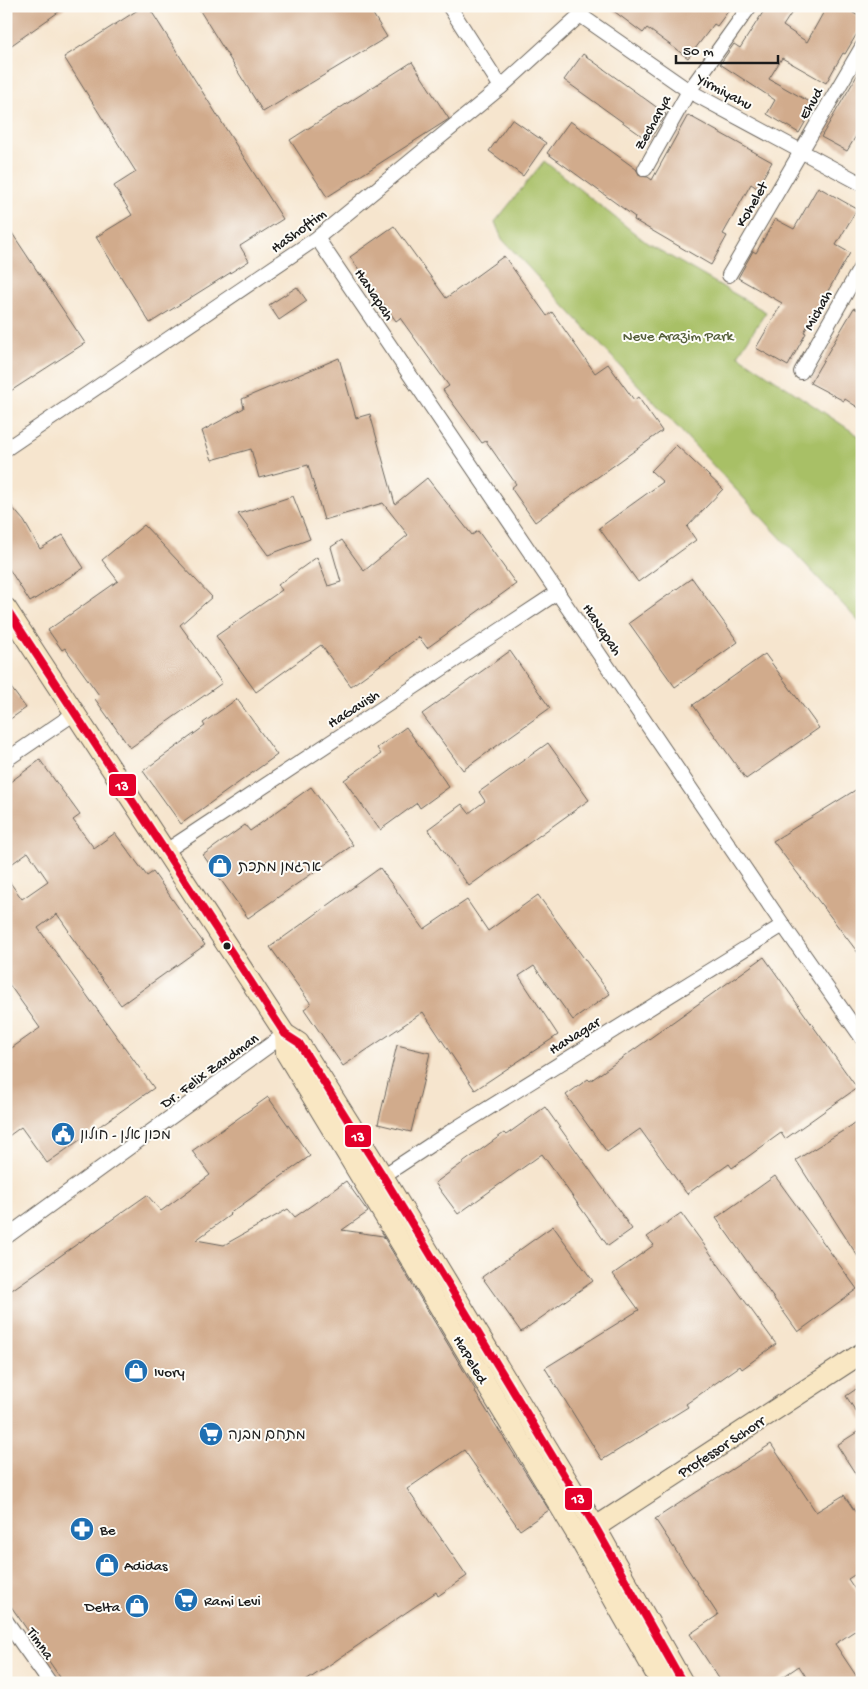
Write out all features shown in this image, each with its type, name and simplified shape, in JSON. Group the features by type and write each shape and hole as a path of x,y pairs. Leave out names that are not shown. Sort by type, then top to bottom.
{"street":[{"path":"449,6 501,87"},
{"name":"Zecharya","path":"645,169 688,91 750,6"},
{"name":"HaShoftim","path":"6,449 317,238 501,87 583,11"},
{"name":"Yirmiyahu","path":"583,11 688,91 862,184"},
{"name":"Ehud","path":"801,150 862,47"},
{"name":"Kohelet","path":"730,275 801,150"},
{"name":"HaNapah","path":"317,238 783,925 862,1038"},
{"name":"Michah","path":"801,372 862,265"},
{"name":"HaGavish","path":"166,851 558,592"},
{"name":"HaPeled","path":"6,608 285,1034 299,1043 383,1176 588,1533 662,1683"},
{"path":"6,760 75,713"},
{"name":"HaNagar","path":"383,1176 450,1132 783,925"},
{"name":"HaPeled","path":"285,1034 286,1053 683,1683"},
{"name":"Dr. Felix Zandman","path":"6,1237 285,1034"},
{"name":"Professor Schorr","path":"588,1533 862,1353"},
{"name":"Timna","path":"6,1621 50,1683"}],"green space":[{"name":"Neve Arazim Park","path":"544,161 647,243 766,312 738,355 862,438 862,625 502,239 495,222"}],"building":[{"path":"6,6 67,6 6,49"},
{"path":"144,6 148,6 283,219 240,246 249,261 150,323 96,237 132,215 114,186 136,172 64,57"},
{"path":"197,6 368,6 387,37 263,112"},
{"path":"607,6 732,6 717,26 714,24 688,58 647,28 643,33"},
{"path":"767,6 796,6 783,26 807,42 827,6 841,6 862,18 862,25 826,83 782,58 769,79 815,105 799,133 767,114 775,100 720,64 734,44 740,48"},
{"path":"583,54 666,114 649,141 564,80"},
{"path":"412,62 449,119 327,197 290,140"},
{"path":"862,67 862,126 847,151 821,137"},
{"path":"688,115 772,162 757,188 751,184 723,234 727,236 711,265 634,220 635,217 547,153 570,121 636,169 640,176 648,177 652,180"},
{"path":"512,119 546,143 523,176 489,151"},
{"path":"818,187 857,209 836,245 850,253 804,332 806,333 788,366 756,348 782,303 738,278 753,251 756,253 775,219 794,229"},
{"path":"6,224 85,343 6,394"},
{"path":"394,226 446,298 504,256 547,316 552,312 595,373 608,364 634,400 638,397 662,431 535,522 511,488 516,484 486,441 482,443 443,390 449,386 400,318 396,321 350,257"},
{"path":"297,287 307,301 279,320 269,305"},
{"path":"854,308 862,312 862,410 845,399 844,401 810,383"},
{"path":"339,358 356,418 370,414 395,504 427,478 472,535 478,531 516,584 427,648 419,637 351,686 321,645 256,692 216,636 282,590 278,585 317,557 328,586 341,582 331,547 342,540 364,571 408,535 383,503 324,520 308,465 259,478 251,449 212,460 202,431 244,408 242,399"},
{"path":"676,445 723,489 687,527 696,540 638,582 599,528 663,482 651,471"},
{"path":"293,496 310,539 268,555 238,514"},
{"path":"6,500 24,521 40,549 63,535 84,568 30,602 6,564"},
{"path":"144,525 212,597 180,625 222,683 130,748 95,699 99,695 65,648 62,650 48,630 118,581 102,560"},
{"path":"692,578 738,642 675,687 629,623"},
{"path":"510,651 550,708 463,770 422,714"},
{"path":"765,654 819,728 746,779 693,705"},
{"path":"6,681 26,708 6,722"},
{"path":"237,699 277,755 181,824 143,771 205,726 203,723"},
{"path":"406,727 449,787 420,808 417,803 380,830 344,780 381,754 377,748"},
{"path":"548,743 589,800 469,886 428,829 462,804 469,813 485,801 479,792"},
{"path":"40,760 80,815 73,820 94,848 115,833 147,876 153,872 205,945 121,1005 57,914 38,928 154,1088 47,1163 21,1127 6,1138 6,1052 40,1028 6,980 6,877 22,899 48,881 28,852 6,868 6,785"},
{"path":"862,786 862,958 773,841"},
{"path":"311,787 353,845 248,918 203,855 245,825 250,831"},
{"path":"380,868 424,929 467,900 488,931 538,895 610,994 573,1020 534,966 519,976 558,1035 475,1090 423,1012 343,1066 304,1009 311,1004 270,947"},
{"path":"764,957 857,1088 785,1139 781,1133 732,1168 729,1164 687,1194 640,1129 607,1152 566,1095 588,1079 590,1081"},
{"path":"397,1045 430,1053 411,1132 378,1124"},
{"name":"מתחם מבנה","path":"268,1097 310,1156 196,1240 224,1245 288,1209 295,1217 346,1181 368,1212 342,1230 383,1236 475,1392 549,1510 520,1530 464,1450 407,1489 467,1576 438,1596 436,1592 303,1683 64,1683 6,1599 6,1294 147,1195 161,1211 210,1175 192,1151"},
{"path":"545,1107 632,1229 608,1246 542,1154 458,1214 435,1183 504,1133 506,1135"},
{"path":"862,1119 862,1263 796,1160"},
{"path":"775,1176 857,1289 798,1332 716,1218"},
{"path":"681,1213 776,1344 742,1369 740,1366 686,1404 688,1407 602,1460 545,1368 639,1310 613,1274 654,1245 647,1237"},
{"path":"553,1226 593,1281 521,1332 482,1277"},
{"path":"862,1385 862,1421 846,1396"},
{"path":"862,1429 862,1484 837,1445"},
{"path":"771,1444 816,1512 844,1495 862,1522 862,1570 848,1579 862,1600 862,1626 835,1644 861,1683 810,1683 799,1666 774,1683 722,1683 690,1634 718,1615 655,1519"}],"transit line":[{"name":"13","path":"6,608 285,1034 299,1043 383,1176 596,1528 683,1683"}],"place":[{"name":"ארגמן מתכת","path":"220,866"},
{"name":"מכון אלן - חולון","path":"63,1134"},
{"name":"Ivory","path":"136,1371"},
{"name":"מתחם מבנה","path":"211,1434"},
{"name":"Be","path":"82,1529"},
{"name":"Adidas","path":"107,1565"},
{"name":"Rami Levi","path":"186,1600"},
{"name":"Delta","path":"137,1606"}]}
